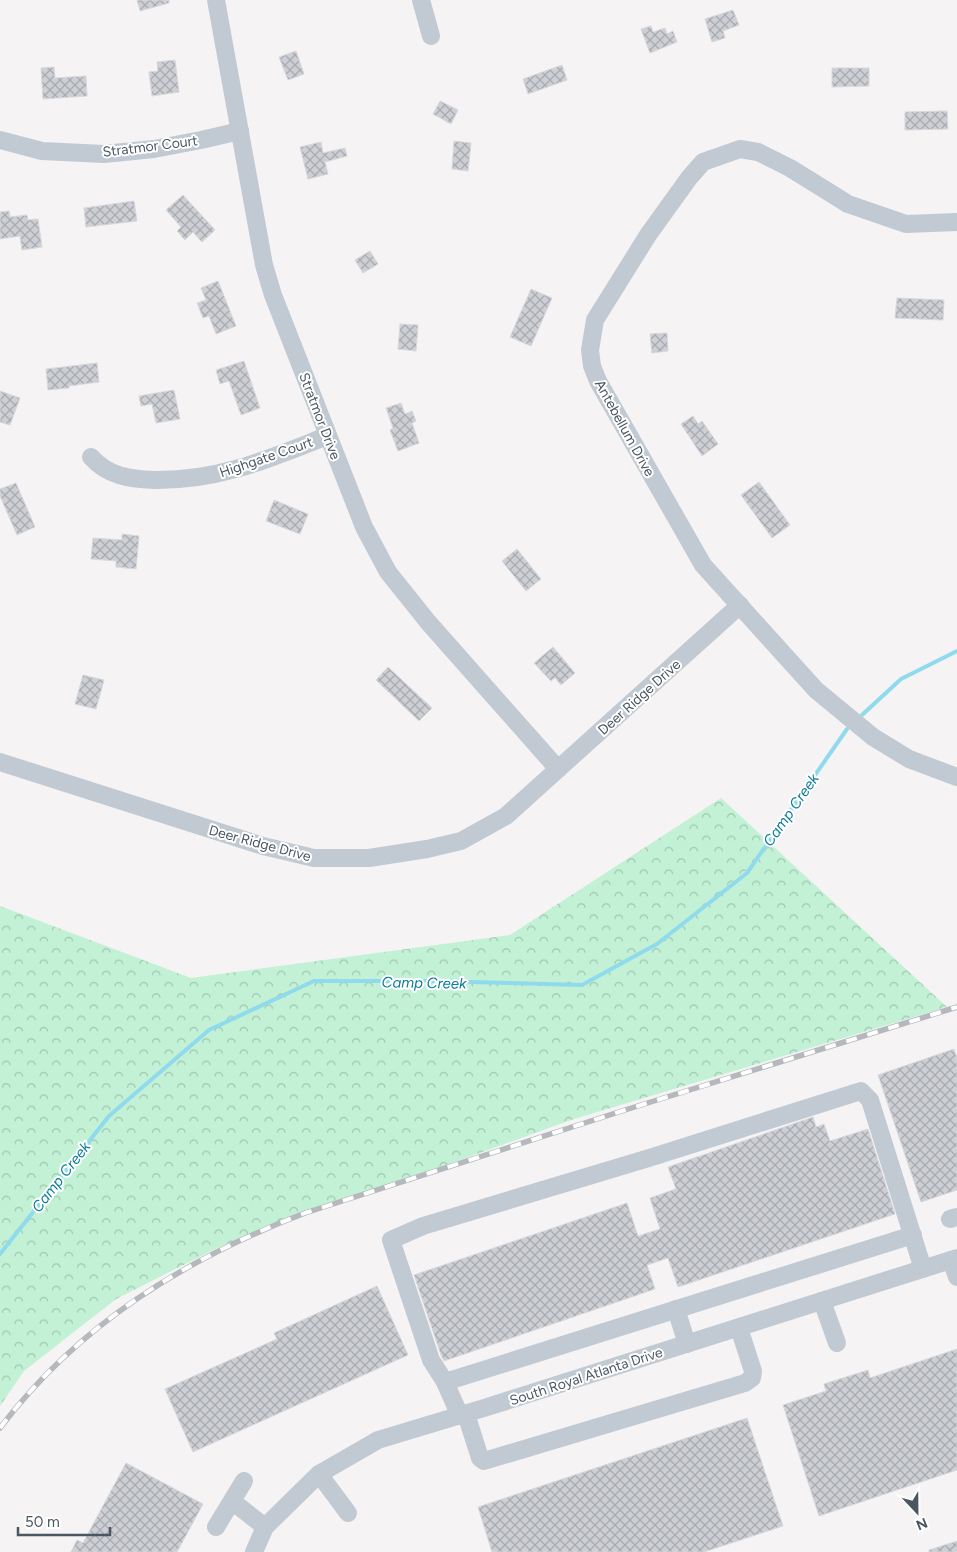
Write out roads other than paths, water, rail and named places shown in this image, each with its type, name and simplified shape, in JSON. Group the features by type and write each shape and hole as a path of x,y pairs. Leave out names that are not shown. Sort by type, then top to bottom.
{"street":[{"name":"Stratmor Drive","path":"216,0 264,264 273,295 364,527 388,572 428,622 558,769"},
{"path":"421,0 431,36"},
{"name":"Stratmor Court","path":"0,140 42,151 104,154 154,149 240,131"},
{"name":"Antebellum Drive","path":"957,222 906,224 848,204 790,168 758,152 740,149 703,162 689,178 648,235 595,320 590,350 592,366 598,381 703,565 816,690 873,737 908,759 957,777"},
{"name":"Highgate Court","path":"91,457 98,466 113,474 137,479 175,480 212,475 254,464 328,436"},
{"name":"Deer Ridge Drive","path":"0,762 263,846 314,858 369,858 427,849 461,840 506,816 740,605"},
{"path":"739,1328 753,1371 752,1378 745,1383 484,1461 480,1458 463,1415 431,1360 391,1240 423,1226 649,1158 861,1090 870,1100 923,1269"},
{"path":"445,1382 912,1235"},
{"name":"South Royal Atlanta Drive","path":"254,1552 265,1527 319,1474 378,1440 463,1415 923,1269 955,1265"},
{"path":"822,1301 836,1343"},
{"path":"676,1309 687,1344"},
{"path":"319,1474 348,1514"},
{"path":"216,1527 244,1481"},
{"path":"232,1501 265,1527"}],"waterway":[{"name":"Camp Creek","path":"862,715 901,679 957,651"},
{"name":"Camp Creek","path":"0,1254 109,1116 209,1030 314,981 434,981 582,985 657,944 747,873 847,729"}],"railway":[{"path":"0,1428 31,1391 64,1357 100,1326 137,1299 177,1274 218,1251 261,1231 305,1213 625,1110 957,1007"}]}
